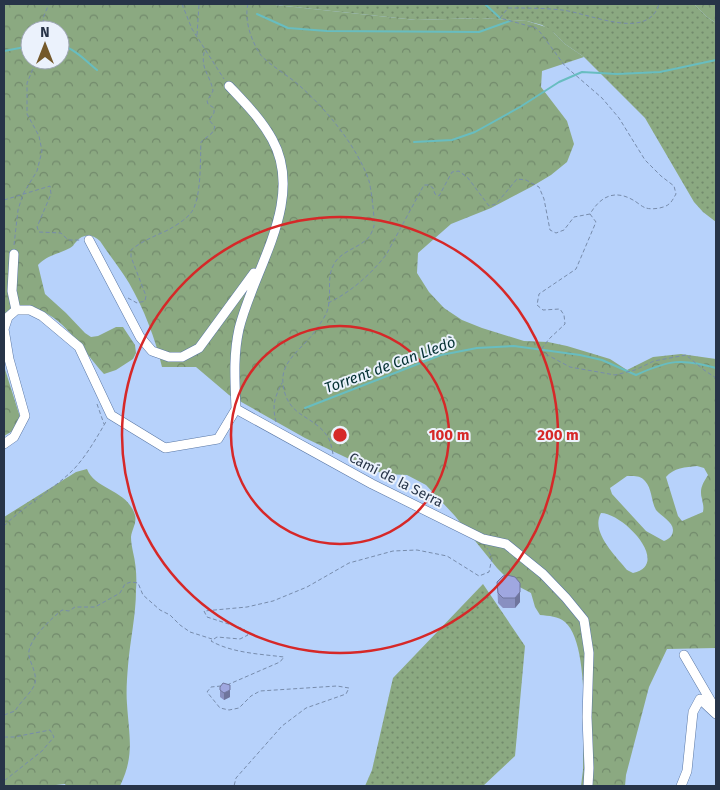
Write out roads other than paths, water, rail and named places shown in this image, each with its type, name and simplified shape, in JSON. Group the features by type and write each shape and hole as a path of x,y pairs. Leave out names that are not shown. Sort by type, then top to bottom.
{"street":[{"path":"4,444 14,436 25,416 9,359 4,330 8,317 16,310 30,310 42,316 79,347 112,415 165,448 218,439 236,409 234,362 239,330 249,297 277,224 282,202 282,168 273,141 258,118 229,86"},
{"path":"89,240 140,337 156,353 176,358 194,352 203,343 263,261"},
{"path":"14,254 12,291 16,310"},
{"name":"Camí de la Serra","path":"236,409 340,467 482,538 506,544 542,574 584,620 589,653 587,717 588,786"},
{"path":"684,655 716,710"},
{"path":"681,786 687,771 693,712 700,699 716,714"}],"waterway":[{"path":"485,4 500,18"},
{"path":"257,14 288,28 327,31 479,32 510,21"},
{"path":"4,51 20,48"},
{"path":"70,50 97,70"},
{"path":"414,142 452,140 475,132 520,107 559,82 582,72 617,74 660,72 716,60"},
{"name":"Torrent de Can Lledò","path":"305,408 441,355 477,348 514,346 580,355 602,360 636,375 658,366 676,362 694,363 716,368"}]}
